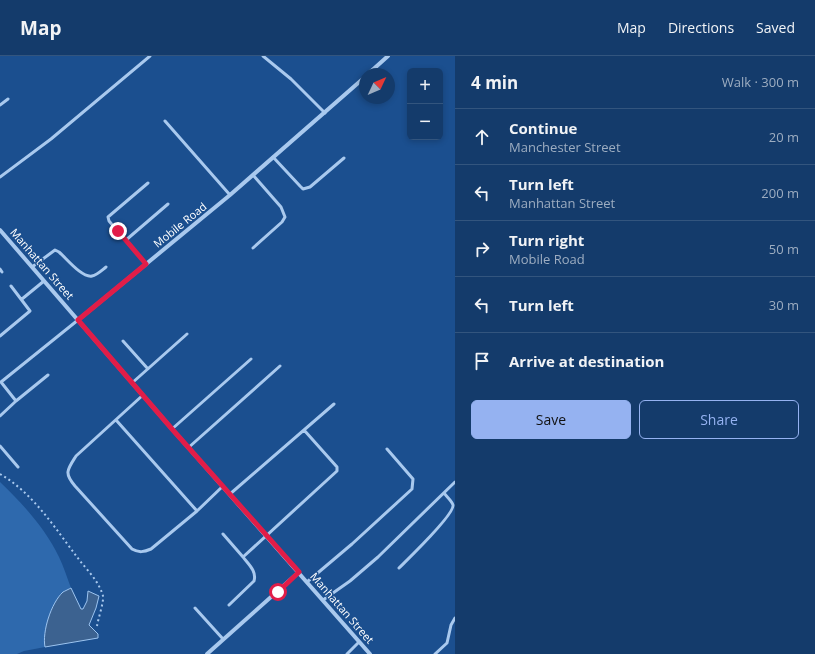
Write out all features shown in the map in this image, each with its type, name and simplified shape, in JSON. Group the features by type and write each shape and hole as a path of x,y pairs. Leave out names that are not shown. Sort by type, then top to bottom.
{"street":[{"path":"375,68 388,56"},
{"name":"Mobile Road","path":"78,320 230,196 359,82"},
{"name":"Manhattan Street","path":"0,230 132,384 370,654"},
{"path":"207,654 299,572"}],"lane":[{"path":"0,177 51,140 150,56"},
{"path":"263,56 291,79 325,113"},
{"path":"0,105 8,99"},
{"path":"165,121 230,196"},
{"path":"273,157 303,189 310,187 344,158"},
{"path":"253,175 282,207 285,217 282,222 254,248"},
{"path":"146,264 108,218 148,183"},
{"path":"126,240 168,204"},
{"path":"32,267 55,250 82,274 87,276 95,275 106,267"},
{"path":"22,299 44,281"},
{"path":"0,336 30,312 30,309 11,286"},
{"name":"Mobile Road","path":"1,382 78,320"},
{"path":"132,384 188,334"},
{"path":"123,341 148,369"},
{"path":"172,429 251,359"},
{"path":"188,448 280,366"},
{"path":"0,416 48,375"},
{"path":"1,382 16,401"},
{"path":"143,395 76,456 68,471 68,478 75,486 132,549 138,552 145,552 151,549 197,511 223,486"},
{"path":"230,494 334,404"},
{"path":"116,420 197,511"},
{"path":"242,557 337,471 337,467 304,430"},
{"path":"0,446 18,467"},
{"path":"307,582 352,544 412,489 413,480 387,449"},
{"path":"323,600 350,581 378,557 455,482"},
{"path":"399,568 452,511 454,506 444,492"},
{"path":"223,534 252,568 255,577 254,581 229,605"},
{"path":"195,608 223,639"},
{"path":"435,654 447,643 451,625 455,618"},
{"path":"347,654 360,642"}],"path":[{"path":"0,474 25,494 44,514 95,581 103,597 97,626"}],"shaded area":[{"path":"0,482 25,508 47,536 61,561 71,588 63,592 44,640 45,647 24,651 17,654 0,654"},
{"path":"71,588 81,609 83,609 87,601 88,591 99,596 89,625 98,634 98,638 45,647 44,641 46,626 51,610 63,592"}],"route":[{"path":"118,231 146,264 78,320 299,572 278,592"}]}
